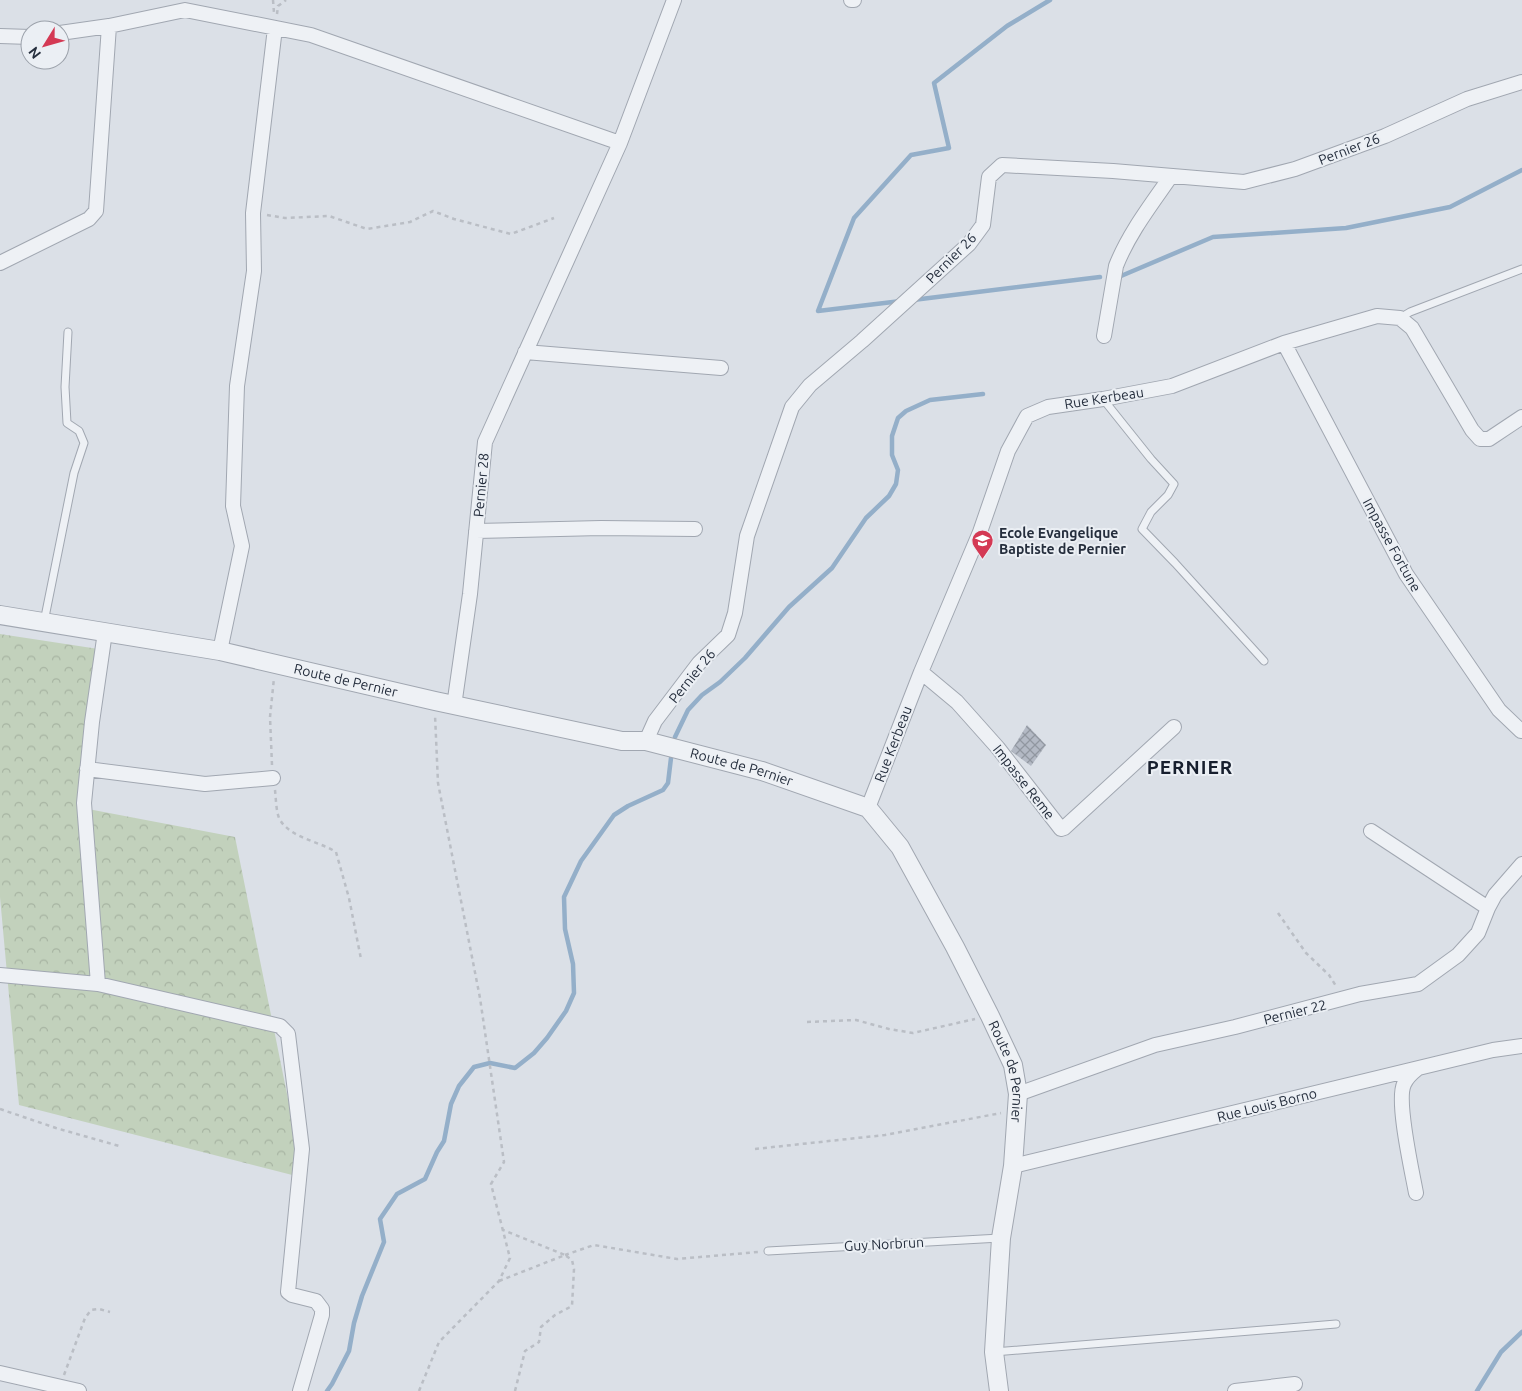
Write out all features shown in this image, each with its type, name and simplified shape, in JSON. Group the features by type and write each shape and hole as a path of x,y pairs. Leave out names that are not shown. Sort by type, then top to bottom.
{"street":[{"name":"Pernier 28","path":"454,706 470,594 485,442 620,143 674,0"},
{"path":"70,32 109,26 187,5 311,35 620,143"},
{"path":"0,263 89,219 96,211 109,26"},
{"path":"220,651 242,546 242,539 234,516 233,506 237,386 254,271 253,213 276,28"},
{"path":"0,36 20,36"},
{"name":"Pernier 26","path":"646,741 656,721 699,663 728,634 734,613 747,536 792,407 810,385 969,244 983,225 989,177 1002,165 1113,171 1244,182 1294,169 1385,136 1467,99 1522,82"},
{"path":"1104,336 1116,266 1137,224 1171,176"},
{"name":"Rue Kerbeau","path":"868,808 921,672 980,532 1008,451 1026,416 1048,407 1172,386 1284,343 1377,316 1400,318"},
{"path":"1400,318 1412,328 1472,430 1480,439 1489,439 1522,418"},
{"name":"Impasse Fortune","path":"1284,343 1406,574 1499,710 1522,731"},
{"path":"525,352 721,368"},
{"path":"476,531 695,528"},
{"name":"Route de Pernier","path":"0,615 220,651 454,706 622,741 646,741 762,771 868,808 900,847 955,947 1013,1065 1018,1102 1013,1166 1001,1238 994,1352 999,1391"},
{"path":"98,984 84,803 92,722 106,632"},
{"name":"Impasse Reme","path":"921,672 957,702 998,748 1061,829 1174,727"},
{"path":"87,769 205,784 273,778"},
{"path":"1370,831 1488,908"},
{"name":"Pernier 22","path":"1018,1102 1155,1045 1360,994 1418,984 1458,954 1478,934 1495,896 1522,864"},
{"path":"0,975 98,984 280,1026 288,1034 302,1149 288,1292 292,1295 316,1301 322,1310 300,1391"},
{"name":"Rue Louis Borno","path":"1013,1166 1493,1050 1522,1046"},
{"path":"1416,1193 1401,1104 1404,1084 1408,1076 1417,1069"},
{"path":"0,1373 79,1391"},
{"path":"1235,1391 1295,1384"}],"lane":[{"path":"1400,318 1522,269"},
{"path":"44,622 74,473 84,442 79,431 67,423 68,332"},
{"path":"1103,399 1151,459 1174,484 1168,495 1151,512 1142,529 1176,563 1264,661"},
{"name":"Guy Norbrun","path":"768,1251 1001,1238"},
{"path":"994,1352 1336,1324"}],"path":[{"path":"253,213 285,218 329,216 367,229 410,222 433,211 454,219 511,234 554,218"},
{"path":"276,664 270,700 270,717 273,778 278,816 285,826 300,836 336,852 349,898 361,959"},
{"path":"419,1391 439,1342 499,1282 510,1258 491,1184 504,1162 480,998 438,783 435,701"},
{"path":"1278,913 1306,953 1329,975 1336,986 1330,1003"},
{"path":"807,1022 856,1020 913,1033 990,1016"},
{"path":"755,1149 885,1134 1018,1102"},
{"path":"0,1109 56,1128 119,1146"},
{"path":"503,1230 565,1255 572,1260 574,1269 572,1306 555,1315 541,1327 539,1342 525,1351 516,1391"},
{"path":"499,1282 594,1245 677,1259 768,1251"},
{"path":"60,1387 84,1318 91,1310 99,1309 110,1312"}],"green space":[{"path":"0,634 105,650 88,809 235,837 304,1178 19,1105 0,897"}],"building":[{"path":"1027,725 1046,745 1031,766 1011,751"}],"waterway":[{"path":"901,301 818,311 854,218 911,155 949,148 934,83 1007,26 1050,0"},
{"path":"1121,276 1213,237 1346,228 1450,207 1522,170"},
{"path":"913,300 1100,277"},
{"path":"675,737 688,710 702,695 720,682 745,658 789,607 832,568 866,518 889,496 896,484 898,470 892,455 892,436 898,418 906,411 930,400 983,394"},
{"path":"327,1391 349,1351 354,1323 362,1296 384,1242 380,1219 397,1194 425,1179 444,1141 451,1104 459,1086 474,1067 490,1063 515,1068 534,1053 566,1011 574,993 573,964 565,929 564,897 581,861 614,815 628,806 663,790 668,783 671,758"},
{"path":"1477,1391 1501,1352 1522,1332"}],"place":[{"name":"Ecole Evangelique Baptiste de Pernier","path":"983,560"}],"district":[{"name":"PERNIER","path":"1190,767"}]}
